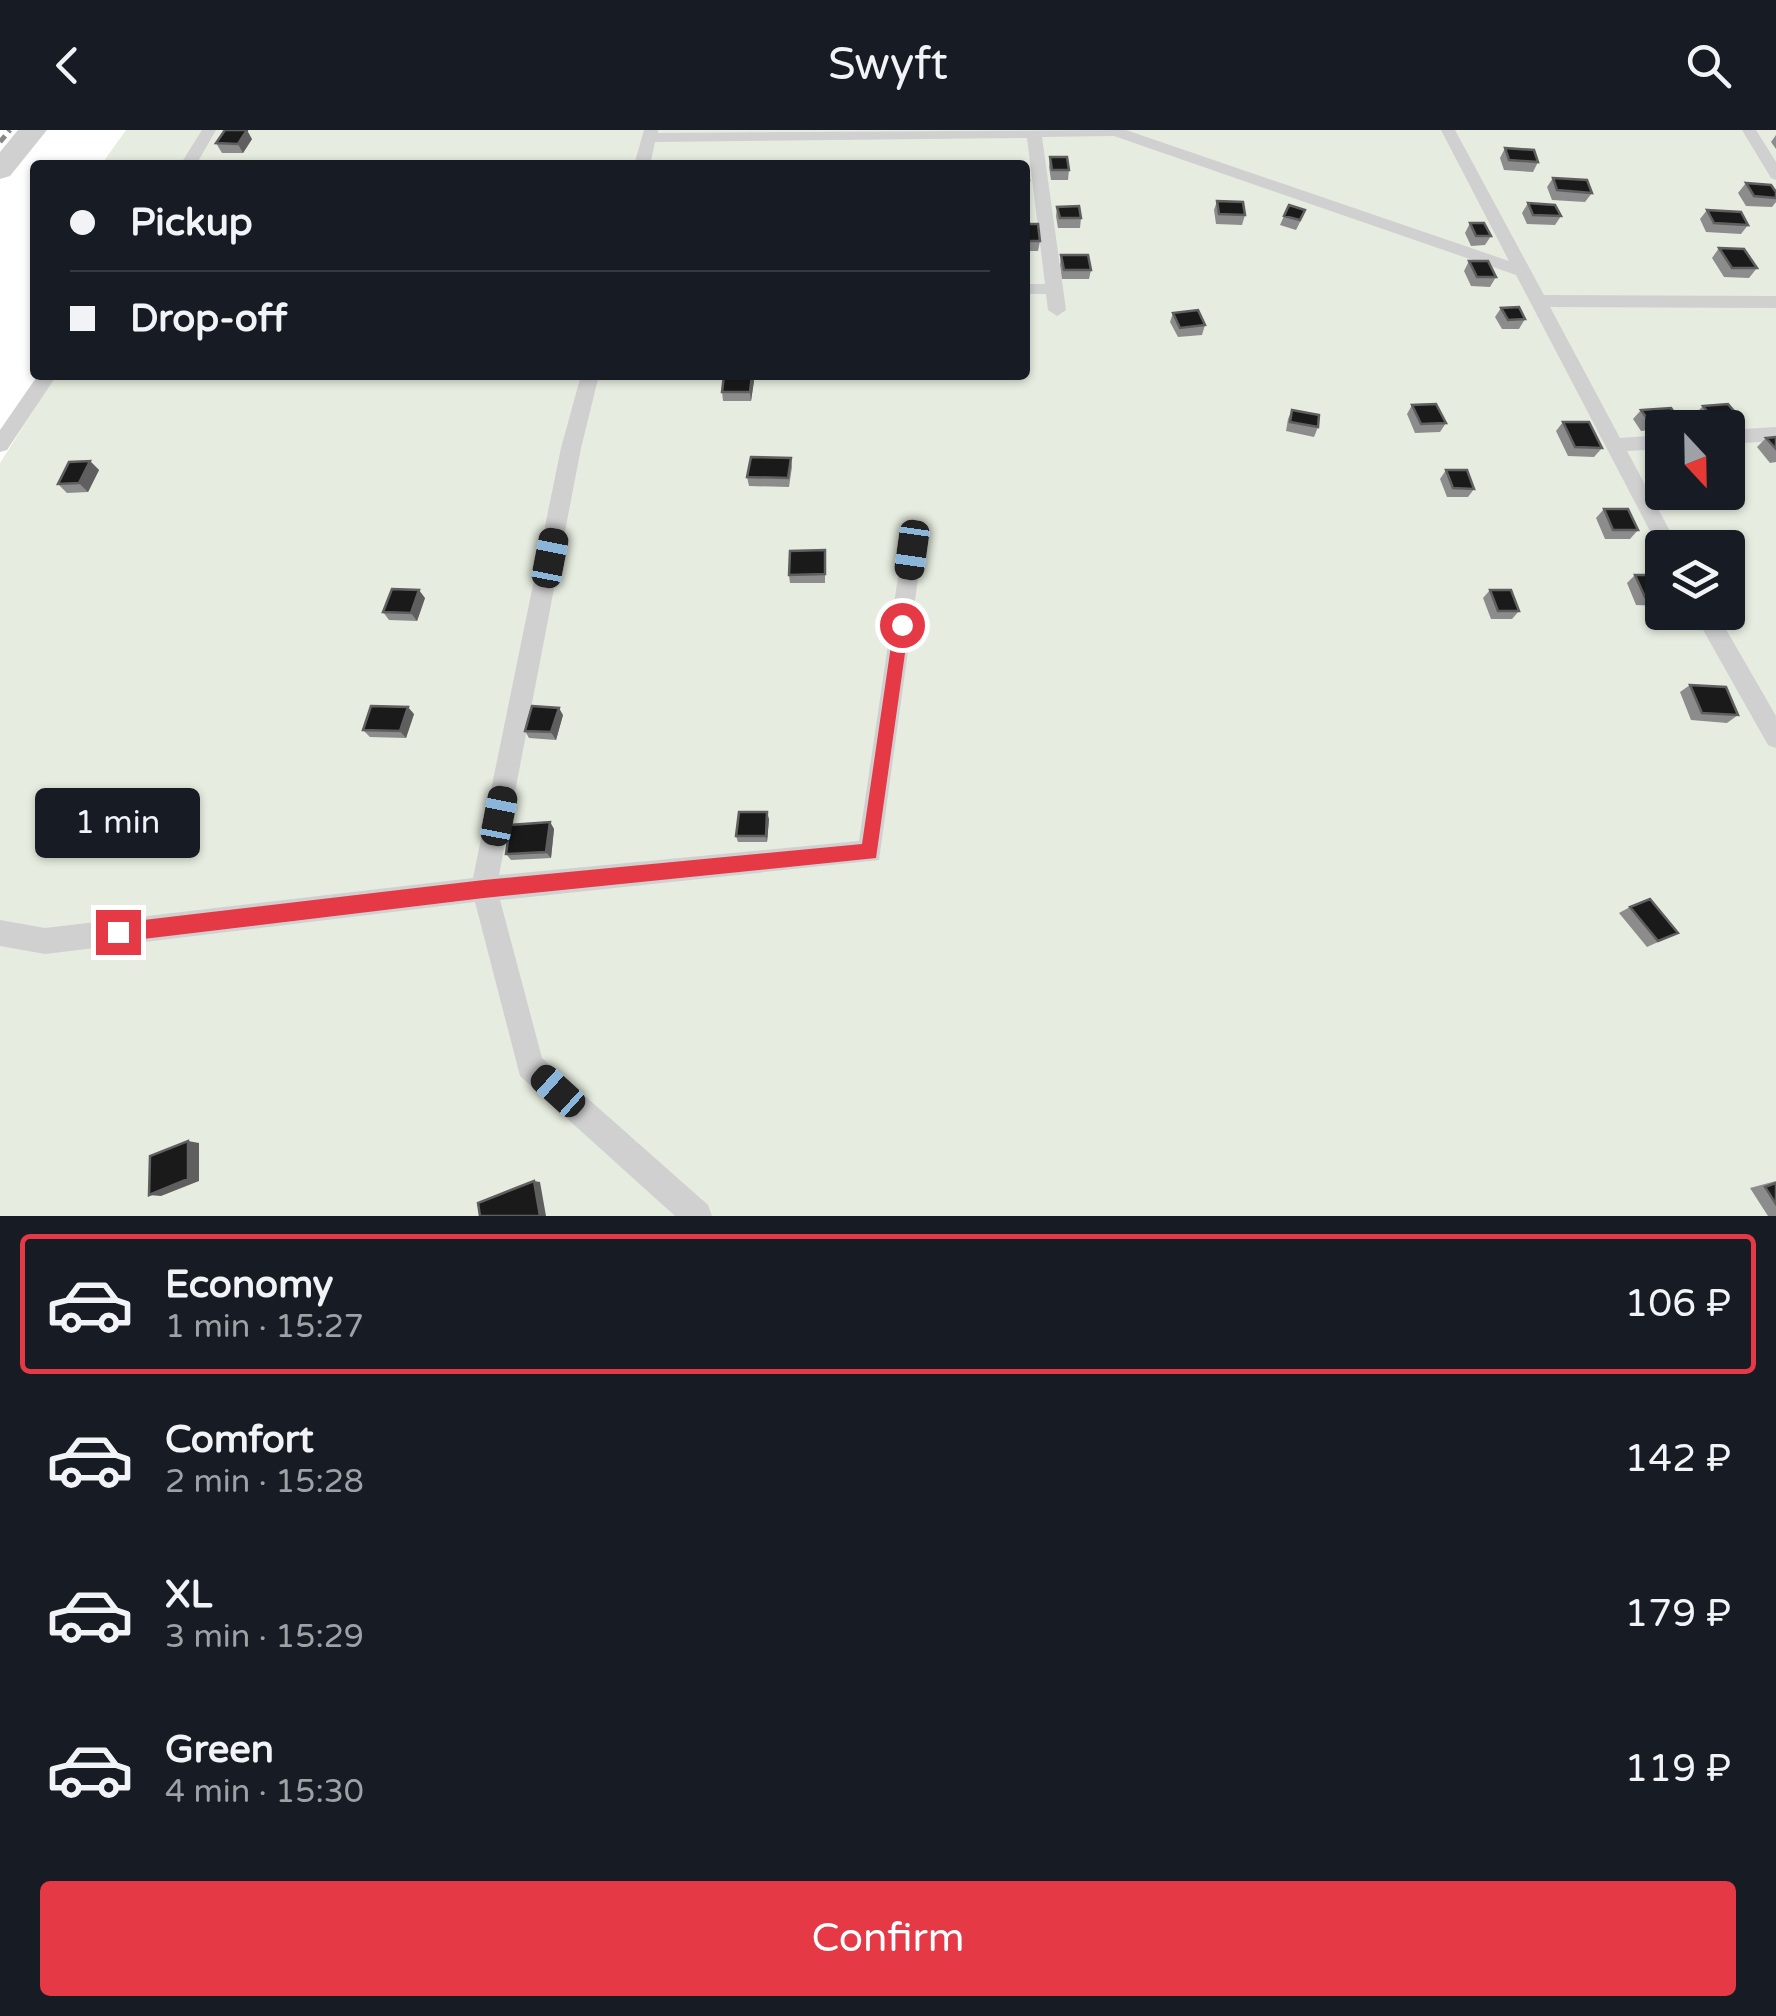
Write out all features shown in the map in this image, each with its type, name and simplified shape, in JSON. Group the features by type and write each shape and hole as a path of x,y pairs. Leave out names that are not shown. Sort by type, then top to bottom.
{"street":[{"path":"0,170 33,130"}],"lane":[{"path":"191,160 209,130"},
{"path":"1448,130 1659,530"},
{"path":"1749,130 1776,176"},
{"path":"643,160 650,134 1112,131 1524,272"},
{"path":"1034,133 1057,310"},
{"path":"1030,289 1054,289"},
{"path":"1539,301 1776,302"},
{"path":"0,445 45,380"},
{"path":"589,380 484,889 530,1066 697,1216"},
{"path":"1745,436 1776,434"},
{"path":"1613,445 1645,443"},
{"path":"0,933 46,941 484,889 870,852 912,550"},
{"path":"1714,630 1776,738"}],"shaded area":[{"path":"126,130 1776,130 1776,1216 0,1216 0,463 53,380 1030,380 1030,160 105,160"}],"building":[{"path":"225,130 247,130 238,144 216,143"},
{"path":"1505,148 1534,150 1538,162 1509,160"},
{"path":"1050,157 1067,157 1069,170 1052,170"},
{"path":"1553,178 1587,180 1592,193 1557,190"},
{"path":"1746,183 1771,185 1776,198 1754,196"},
{"path":"1217,201 1243,202 1245,215 1219,214"},
{"path":"1528,203 1555,205 1561,216 1533,215"},
{"path":"1289,205 1305,210 1300,220 1284,216"},
{"path":"1079,206 1081,218 1060,218 1057,207"},
{"path":"1707,210 1741,212 1748,225 1714,223"},
{"path":"1470,223 1484,223 1491,236 1476,236"},
{"path":"1030,224 1038,224 1040,241 1030,241"},
{"path":"1719,248 1744,249 1757,268 1732,268"},
{"path":"1061,255 1088,255 1091,270 1064,270"},
{"path":"1469,261 1488,261 1496,277 1477,277"},
{"path":"1519,307 1525,319 1508,320 1501,308"},
{"path":"1198,310 1205,325 1180,328 1173,313"},
{"path":"723,380 751,380 750,392 722,392"},
{"path":"1436,404 1446,423 1421,424 1412,405"},
{"path":"1728,404 1733,410 1706,410 1703,406"},
{"path":"1292,410 1319,415 1318,427 1290,422"},
{"path":"1563,422 1589,422 1602,448 1575,447"},
{"path":"751,457 791,458 788,478 747,477"},
{"path":"90,461 79,483 58,484 69,462"},
{"path":"1446,470 1467,470 1474,489 1453,488"},
{"path":"1604,509 1628,509 1638,530 1613,530"},
{"path":"825,550 825,574 789,575 790,551"},
{"path":"1635,575 1645,575 1645,597"},
{"path":"392,589 419,590 411,613 383,612"},
{"path":"1490,590 1511,590 1519,611 1498,611"},
{"path":"1690,685 1726,687 1738,715 1702,713"},
{"path":"371,706 408,707 400,731 363,730"},
{"path":"532,706 559,708 551,732 525,731"},
{"path":"739,812 767,812 766,836 736,836"},
{"path":"550,822 546,852 506,854 510,825"},
{"path":"1650,899 1678,933 1658,941 1630,907"},
{"path":"188,1141 188,1179 149,1195 150,1156"},
{"path":"534,1181 540,1216 480,1216 478,1203"},
{"path":"1776,1183 1776,1204 1765,1187"}],"railway":[{"path":"0,142 10,130"}],"route":[{"path":"118,932 484,889 870,852 902,625"}]}
